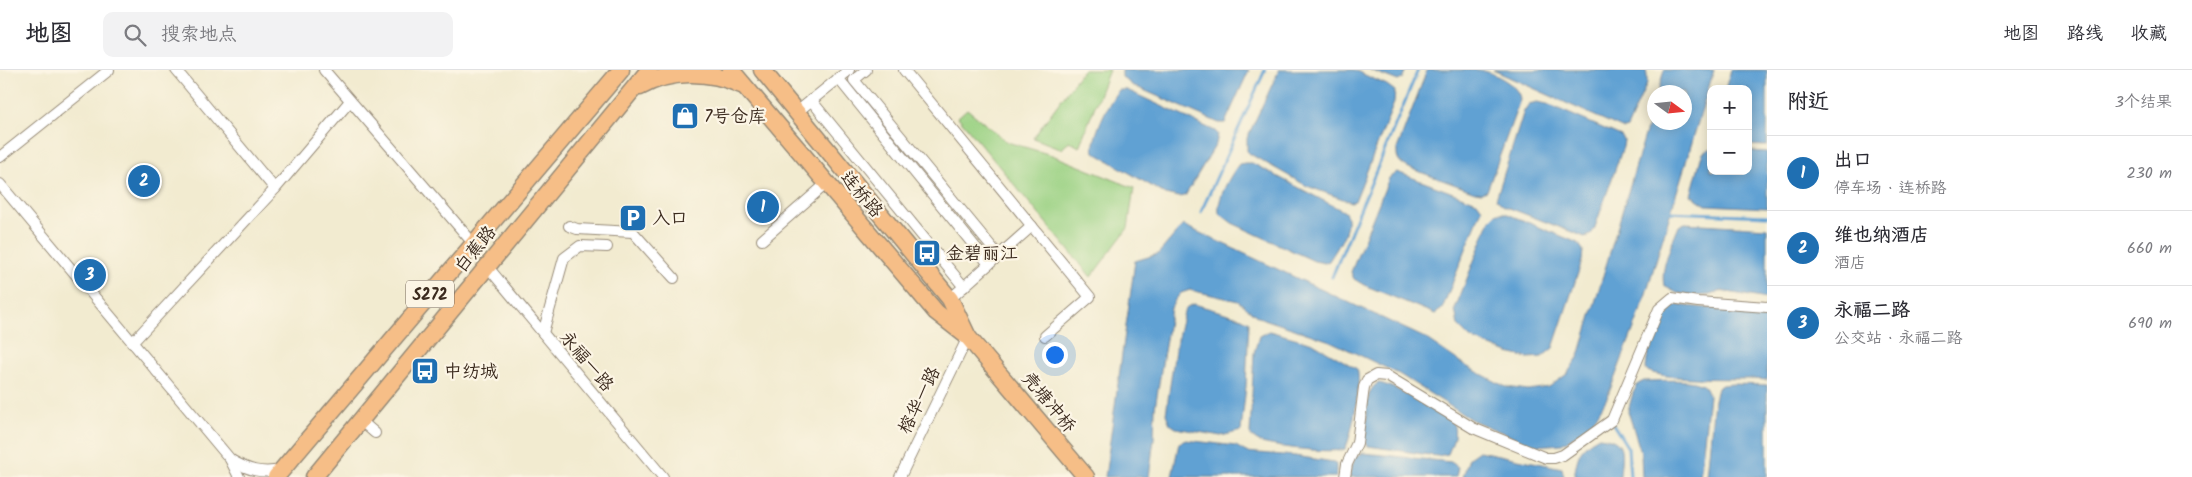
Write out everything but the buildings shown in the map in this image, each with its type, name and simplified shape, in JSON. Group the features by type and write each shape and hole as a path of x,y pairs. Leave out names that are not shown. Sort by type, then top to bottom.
{"main road":[{"path":"607,87 615,70"},
{"name":"S272","path":"607,87 621,70"},
{"name":"白蕉路","path":"314,477 649,70"},
{"name":"连桥路","path":"731,70 936,312 968,337 981,353"},
{"path":"626,98 644,84 663,74 675,71 695,71 714,74 730,79 745,87"},
{"name":"连桥路","path":"765,72 950,299 968,337"},
{"name":"白蕉路","path":"279,473 607,87"},
{"path":"766,112 784,97"},
{"path":"578,119 595,135"},
{"name":"壳塘冲桥","path":"981,353 1086,477"}],"street":[{"path":"0,157 109,70"},
{"path":"176,70 275,189"},
{"path":"324,70 473,243"},
{"path":"797,112 849,70"},
{"path":"866,70 854,80 999,256"},
{"path":"904,70 1090,297 1045,336"},
{"path":"838,78 989,264"},
{"path":"811,100 964,287"},
{"path":"132,343 275,189 350,101"},
{"path":"762,240 827,183"},
{"path":"0,184 230,460 239,477"},
{"path":"569,226 577,229 633,232 674,278"},
{"path":"950,299 1032,226"},
{"path":"543,333 564,258 580,246 607,247"},
{"name":"永福一路","path":"487,266 663,477"},
{"path":"1345,477 1347,464 1357,443 1364,387 1368,380 1376,375 1387,376 1474,428 1546,458 1554,458 1563,455 1612,420 1659,309 1668,300 1672,298 1698,302 1767,307"},
{"name":"榕华一路","path":"900,477 968,337"},
{"path":"360,420 375,433"},
{"path":"230,460 257,472 279,473"}],"green space":[{"path":"1083,70 1109,70 1079,147 1069,141 1062,149 1033,138"},
{"path":"967,109 1007,142 1052,155 1134,188 1128,228 1091,277 958,117"}],"water":[{"path":"1122,70 1249,70 1225,123 1219,123 1132,85 1122,77"},
{"path":"1279,70 1354,70 1387,85 1395,91 1394,103 1355,201 1351,202 1307,186 1247,151 1247,138"},
{"path":"1370,70 1406,70 1402,79 1398,81"},
{"path":"1427,70 1485,71 1511,84 1519,94 1520,100 1487,191 1475,192 1409,168 1398,159 1397,149"},
{"path":"1493,70 1646,70 1647,83 1627,128 1624,129"},
{"path":"1664,70 1714,70 1709,85 1707,85 1707,93 1641,310 1607,398 1590,427 1562,444 1535,446 1472,420 1399,374 1330,341 1258,317 1238,301 1190,290 1181,293 1171,308 1155,408 1154,439 1149,477 1105,477 1135,261 1158,254 1183,225 1425,338 1466,366 1506,387 1528,390 1549,387 1567,374 1579,356 1647,128 1647,130 1692,130 1692,85 1660,85"},
{"path":"1731,70 1767,70 1767,146 1752,145 1752,85 1726,85"},
{"path":"1119,90 1127,90 1218,134 1216,144 1185,196 1179,197 1165,194 1094,152 1095,139 1102,120"},
{"path":"1537,102 1547,104 1621,136 1624,140 1594,230 1585,237 1504,206 1496,199 1524,111 1529,104"},
{"path":"1707,150 1707,175 1752,175 1752,151 1767,152 1767,208 1706,205 1691,195 1703,153"},
{"path":"1252,163 1345,212 1347,218 1346,231 1329,261 1325,263 1314,261 1232,223 1219,213 1220,201 1228,181 1239,164"},
{"path":"1397,172 1477,202 1482,209 1442,309 1435,314 1364,285 1354,279 1351,272 1389,178"},
{"path":"1497,213 1505,213 1578,243 1583,250 1582,261 1553,348 1542,357 1528,358 1508,353 1470,338 1458,326 1455,309 1490,220"},
{"path":"1685,223 1767,228 1767,299 1722,291 1710,295 1695,296 1677,293 1664,286 1663,279 1667,256 1679,226"},
{"path":"1194,304 1242,318 1249,322 1246,386 1241,431 1221,436 1176,428 1170,424 1166,414 1175,350 1184,312 1187,307"},
{"path":"1674,305 1767,313 1767,380 1686,378 1656,374 1646,370 1653,333 1667,310"},
{"path":"1269,331 1313,343 1357,369 1358,384 1355,409 1351,433 1345,449 1329,451 1269,445 1260,442 1250,434 1254,353 1259,336"},
{"path":"1644,381 1687,381 1700,384 1706,389 1709,396 1700,477 1642,477 1641,453 1628,411 1633,393 1638,384"},
{"path":"1378,383 1404,393 1452,421 1454,434 1448,454 1437,456 1368,446 1364,439 1369,394"},
{"path":"1722,385 1767,385 1767,477 1707,477 1714,400 1717,388"},
{"path":"1599,437 1615,441 1619,445 1621,449 1620,477 1574,477 1580,453 1587,445"},
{"path":"1186,440 1236,446 1246,452 1295,456 1334,462 1336,465 1336,477 1172,477 1179,443"},
{"path":"1479,451 1562,468 1564,477 1463,477 1469,458"},
{"path":"1363,453 1451,462 1458,467 1456,477 1349,477 1355,457"}],"waterway":[{"path":"1201,212 1265,70"},
{"path":"1332,277 1418,70"},
{"path":"1668,212 1767,216"},
{"path":"1613,424 1628,448 1630,477"}],"place":[{"name":"7号仓库","path":"685,116"},
{"name":"维也纳酒店","path":"144,181"},
{"name":"出口","path":"763,207"},
{"name":"入口","path":"633,218"},
{"name":"金碧丽江","path":"927,253"},
{"name":"永福二路","path":"90,275"},
{"name":"中纺城","path":"425,371"}]}
